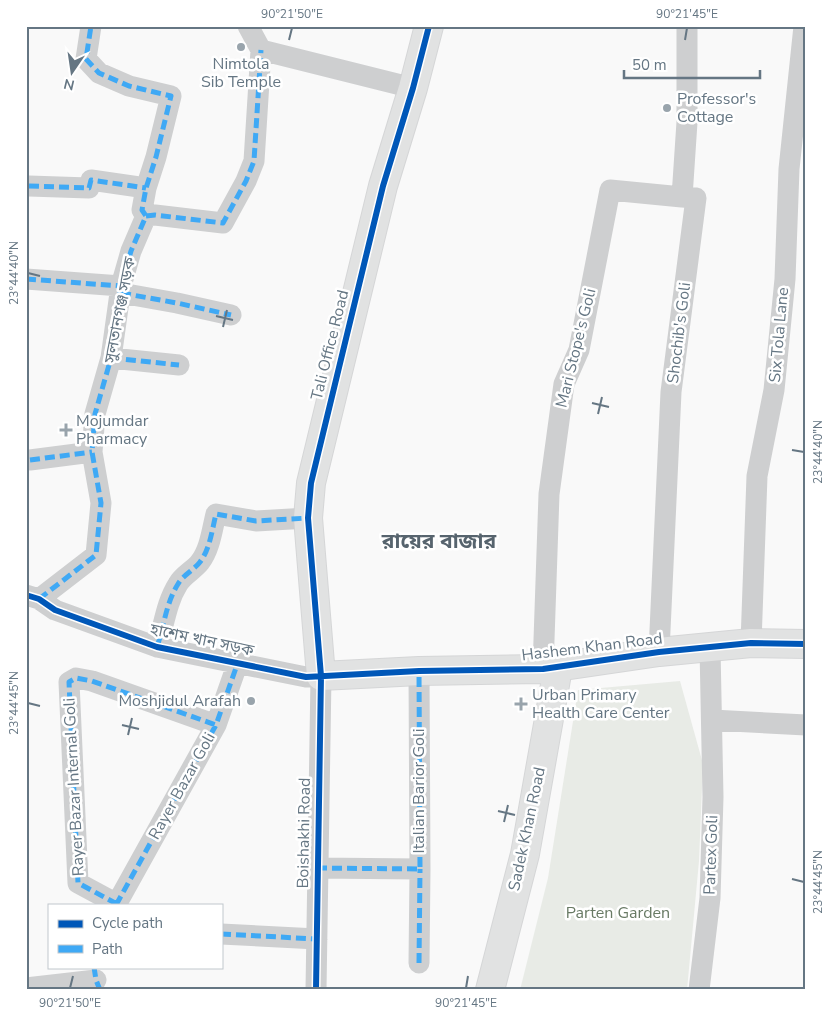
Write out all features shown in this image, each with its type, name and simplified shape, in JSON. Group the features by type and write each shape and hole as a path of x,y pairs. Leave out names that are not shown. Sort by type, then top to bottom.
{"street":[{"name":"সুলতানগঞ্জ সড়ক","path":"33,597 96,555 100,503 92,452 95,414 111,358 121,290 131,252 146,216 142,210 146,188 156,157 171,96 129,86 98,74 86,59 91,26"},
{"path":"146,216 155,215 222,222 246,181 254,161 261,50 248,26"},
{"name":"Tali Office Road","path":"321,676 308,518 311,483 383,186 413,88 429,26"},
{"path":"682,197 686,122 687,26"},
{"name":"Six Tola Lane","path":"751,643 757,476 774,390 785,279 789,169 804,26"},
{"path":"261,50 413,88"},
{"path":"29,186 89,188 91,180 146,188"},
{"name":"Mari Stope's Goli","path":"551,668 549,494 564,384 579,350 610,190 682,197"},
{"name":"Shochib's Goli","path":"659,652 671,392 696,198 682,197"},
{"path":"26,279 121,290 230,315"},
{"path":"111,358 179,365"},
{"path":"30,460 92,452"},
{"path":"157,647 169,600 179,583 200,562 211,538 216,514 256,522 308,518"},
{"name":"হাশেম খান সড়ক","path":"33,597 55,610 157,647 306,677 321,676"},
{"name":"Hashem Khan Road","path":"321,676 419,671 551,668 659,652 751,643 806,644"},
{"name":"Partex Goli","path":"699,990 710,898 713,797 710,648"},
{"name":"Rayer Bazar Goli","path":"117,904 216,725 238,662"},
{"name":"Sadek Khan Road","path":"490,990 525,854 551,668"},
{"name":"Italian Barior Goli","path":"317,868 420,869 419,671"},
{"name":"Boishakhi Road","path":"316,990 321,676"},
{"name":"Rayer Bazar Internal Goli","path":"117,904 78,883 69,682 76,678 92,681 216,725"},
{"path":"712,720 806,725"},
{"path":"419,963 420,869"},
{"path":"222,934 317,938"},
{"path":"39,988 96,979"}],"green space":[{"name":"Parten Garden","path":"680,681 703,764 699,861 687,990 520,990 548,878 578,690"}],"marked path":[{"path":"39,599 96,555 101,503 92,452 95,414 111,358 121,286 131,251 146,216 142,210 146,188 156,157 171,96 129,86 99,73 86,59 91,26"},
{"path":"146,216 155,215 223,223 246,181 254,161 261,50"},
{"path":"29,186 89,188 91,180 146,188"},
{"path":"26,279 121,286"},
{"path":"121,293 231,315"},
{"path":"111,358 179,365"},
{"path":"30,460 92,452"},
{"path":"157,647 174,591 180,581 198,565 203,557 216,514 256,521 308,518"},
{"path":"117,904 216,725 238,662"},
{"path":"317,868 420,869 419,671"},
{"path":"117,904 78,883 69,682 76,678 92,681 216,725"},
{"path":"419,963 420,869"},
{"path":"222,934 317,939"},
{"path":"94,968 100,990"}],"cycle path":[{"path":"316,990 321,676 308,518 311,483 383,186 413,88 429,26"},
{"path":"26,595 39,599 55,610 157,647 306,677 419,671 543,669 659,652 751,643 806,644"}],"place":[{"name":"Nimtola Sib Temple","path":"241,47"},
{"name":"Professor's Cottage","path":"667,108"},
{"name":"Mojumdar Pharmacy","path":"66,430"},
{"name":"Moshjidul Arafah","path":"251,701"},
{"name":"Urban Primary Health Care Center","path":"521,704"}],"district":[{"name":"রায়ের বাজার","path":"439,541"}]}
